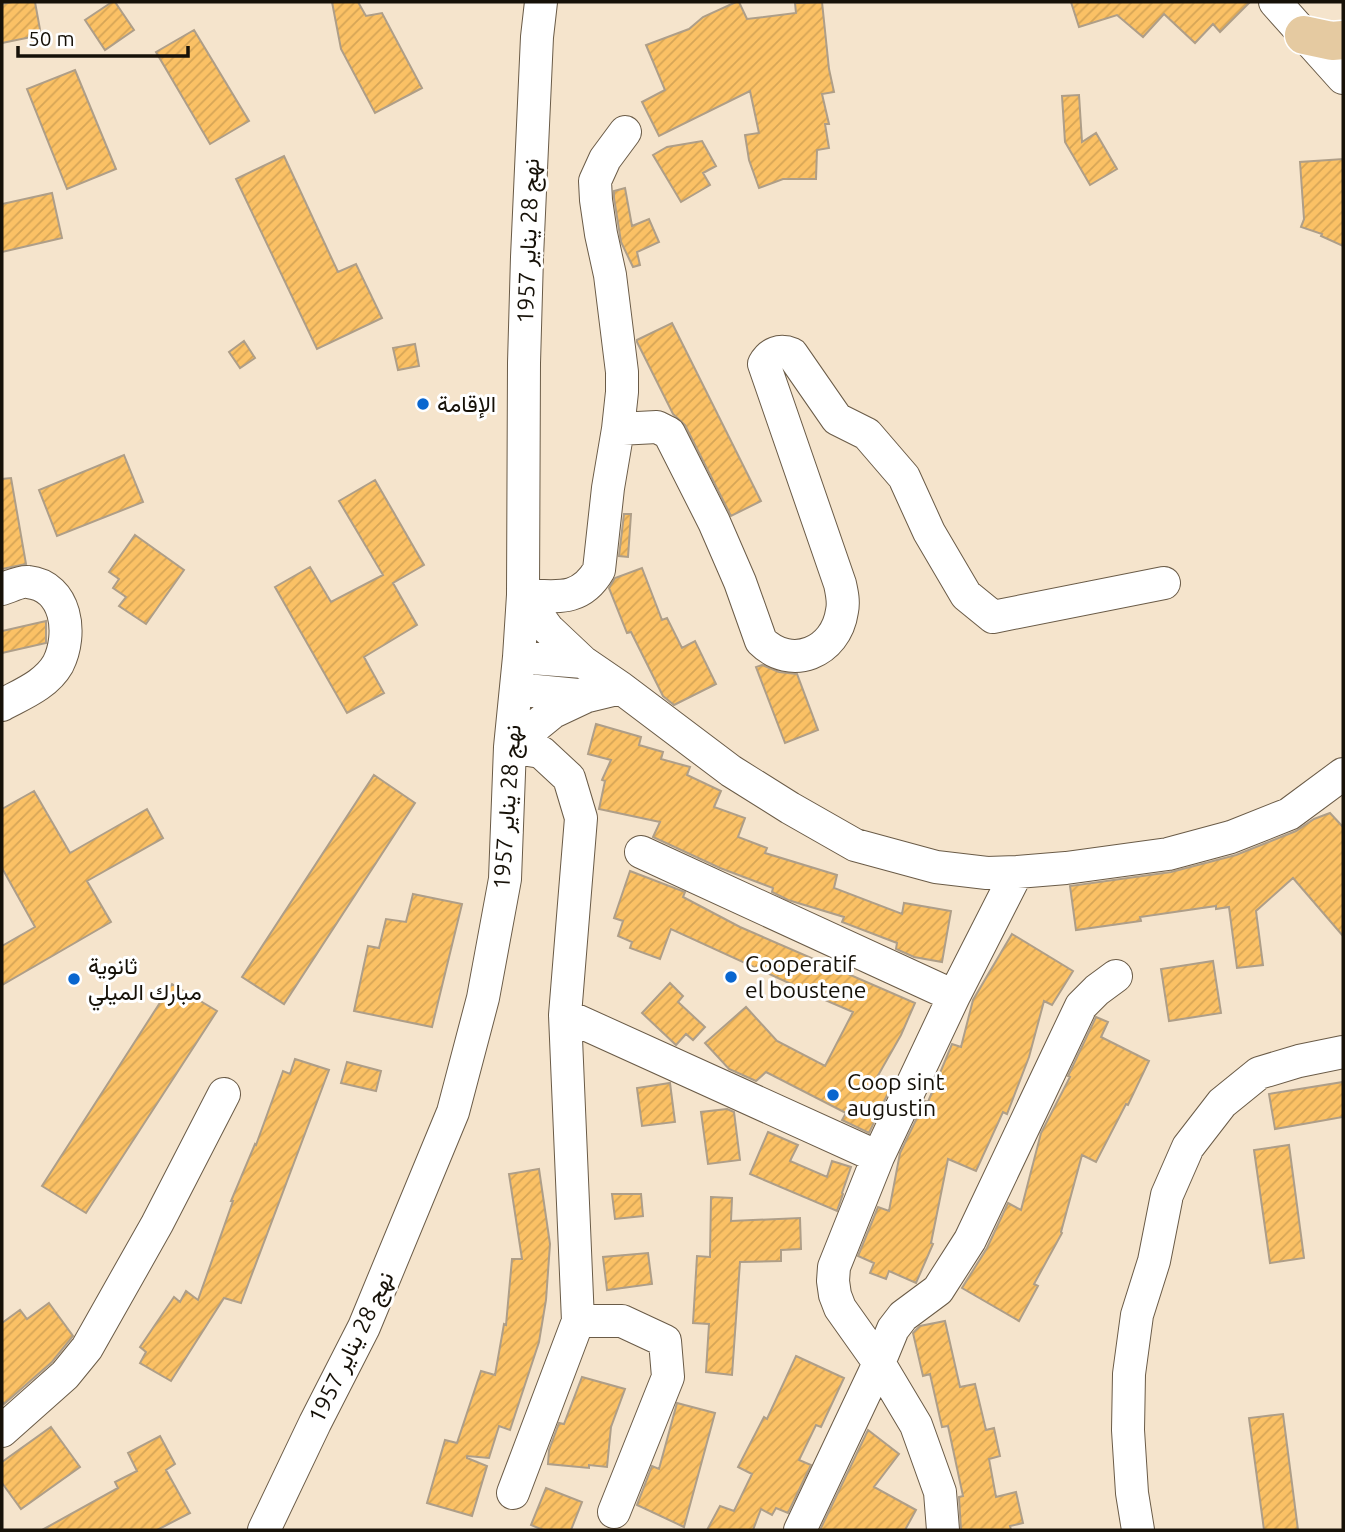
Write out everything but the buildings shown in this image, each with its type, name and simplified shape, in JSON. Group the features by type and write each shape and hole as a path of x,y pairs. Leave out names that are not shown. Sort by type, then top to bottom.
{"main road":[{"path":"1304,35 1332,41 1341,64"}],"street":[{"name":"نهج 28 يناير 1957","path":"530,2 537,37"},
{"name":"نهج 28 يناير 1957","path":"264,1530 364,1327 453,1112 483,998 505,879 510,747 523,594 526,271 541,2"},
{"path":"1275,2 1304,35"},
{"path":"523,594 564,596 581,590 599,569 618,429 622,372 595,181 605,159 625,132"},
{"path":"618,429 657,427 669,433 714,522 740,582 761,641 768,648 786,656 806,655 824,645 839,624 843,597 764,364 775,352 792,354 837,419 867,434 904,477 929,532 966,595 993,617 1164,583"},
{"path":"2,589 26,581 45,587 58,600 66,619 65,639 58,664 43,683 2,705"},
{"path":"523,594 548,629 583,662 731,771 855,845 936,867 987,873 1017,872 1168,854 1231,837 1289,814 1343,774"},
{"path":"519,657 583,662"},
{"path":"510,747 553,712 588,696 621,688"},
{"path":"516,689 588,696"},
{"path":"510,747 541,752 569,778 581,818 565,1016 578,1321 513,1493"},
{"path":"641,852 954,996"},
{"path":"943,1530 940,1492 916,1425 840,1308 835,1295 834,1267 878,1157 954,996 1017,872"},
{"path":"800,1530 893,1329 903,1317 938,1290 970,1240 1081,1006 1116,976"},
{"path":"565,1016 878,1157"},
{"path":"1138,1530 1132,1493 1128,1430 1129,1374 1137,1315 1154,1261 1167,1195 1188,1147 1222,1103 1259,1073 1343,1052"},
{"path":"2,1431 65,1375 87,1348 157,1224 224,1094"},
{"path":"578,1321 622,1321 666,1341 668,1377 614,1512"}],"place":[{"name":"الإقامة","path":"423,404"},
{"name":"Cooperatif el boustene","path":"731,977"},
{"name":"ثانوية مبارك الميلي","path":"74,979"},
{"name":"Coop sint augustin","path":"833,1095"}]}
